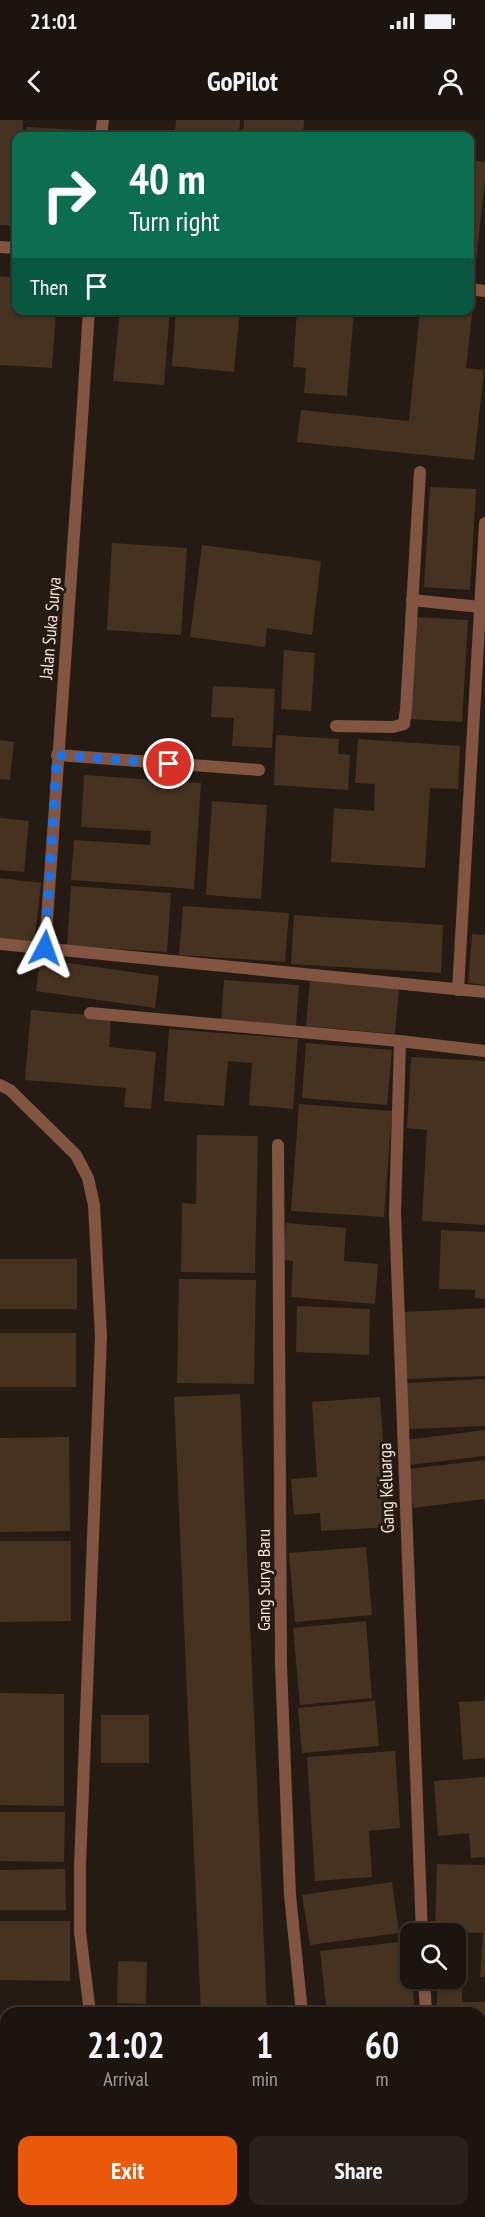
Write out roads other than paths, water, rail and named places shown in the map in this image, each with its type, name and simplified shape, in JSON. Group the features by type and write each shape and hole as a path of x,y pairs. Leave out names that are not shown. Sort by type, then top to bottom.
{"street":[{"name":"Jalan Suka Surya","path":"45,948 89,315"},
{"path":"336,726 393,727 404,724 420,472"},
{"path":"458,990 485,522"},
{"path":"412,600 480,607"},
{"path":"57,755 259,770"},
{"path":"0,944 485,992"},
{"path":"90,1013 400,1041 485,1051"},
{"name":"Gang Keluarga","path":"400,1041 395,1223 423,1923"},
{"path":"0,1085 10,1090 76,1155 88,1178 94,1205 101,1338 80,1865 80,1932 89,2007"},
{"name":"Gang Surya Baru","path":"278,1145 281,1665 290,1895 301,2007"},
{"path":"425,1989 426,2007"}]}
